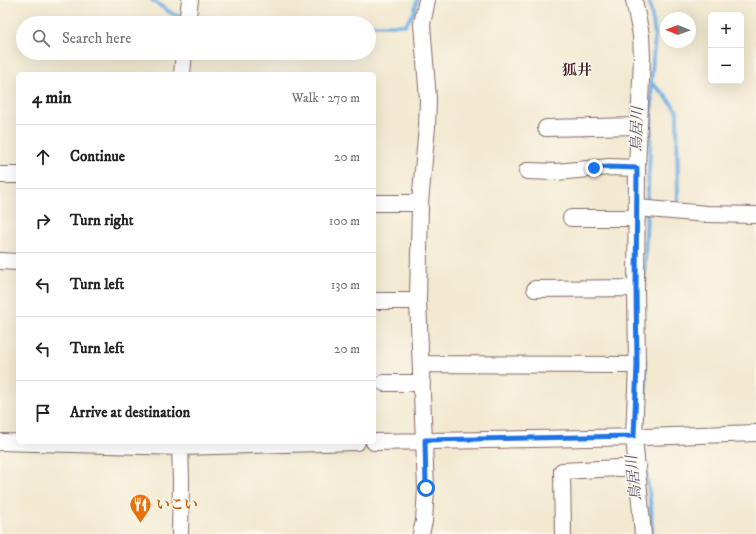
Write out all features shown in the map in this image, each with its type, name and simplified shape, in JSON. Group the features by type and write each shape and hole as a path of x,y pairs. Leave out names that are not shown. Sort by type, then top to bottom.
{"street":[{"path":"422,534 426,506 425,440 418,301 420,203 428,99 422,24 427,0"},
{"path":"634,0 641,35 642,58 637,168 636,288 640,436 638,466 643,534"},
{"path":"188,16 190,3"},
{"path":"182,72 183,60"},
{"path":"546,128 639,126"},
{"path":"527,171 562,171 609,167 637,168"},
{"path":"0,175 16,175"},
{"path":"376,203 420,203"},
{"path":"571,218 637,213 653,209 707,214 756,215"},
{"path":"0,261 16,262"},
{"path":"535,289 636,288"},
{"path":"376,301 418,301"},
{"path":"421,364 637,365"},
{"path":"384,383 422,383"},
{"path":"376,442 756,433"},
{"path":"0,442 16,442"},
{"path":"120,444 239,444"},
{"path":"180,445 180,534"},
{"path":"563,534 562,471 638,466"}],"waterway":[{"name":"鳥居川","path":"152,0 174,15 185,16"},
{"name":"鳥居川","path":"376,25 405,25 414,13 417,0"},
{"path":"649,0 655,34 651,83 664,94 677,111 678,205 680,206"},
{"name":"鳥居川","path":"647,204 652,114 651,83"},
{"name":"鳥居川","path":"644,288 647,211"},
{"name":"鳥居川","path":"642,434 646,384 645,361"},
{"name":"鳥居川","path":"642,441 651,507 652,534"}],"place":[{"name":"いこい","path":"140,524"}],"district":[{"name":"狐井","path":"577,70"}],"route":[{"path":"426,488 425,440 634,436 637,365 637,168 594,168"}]}
